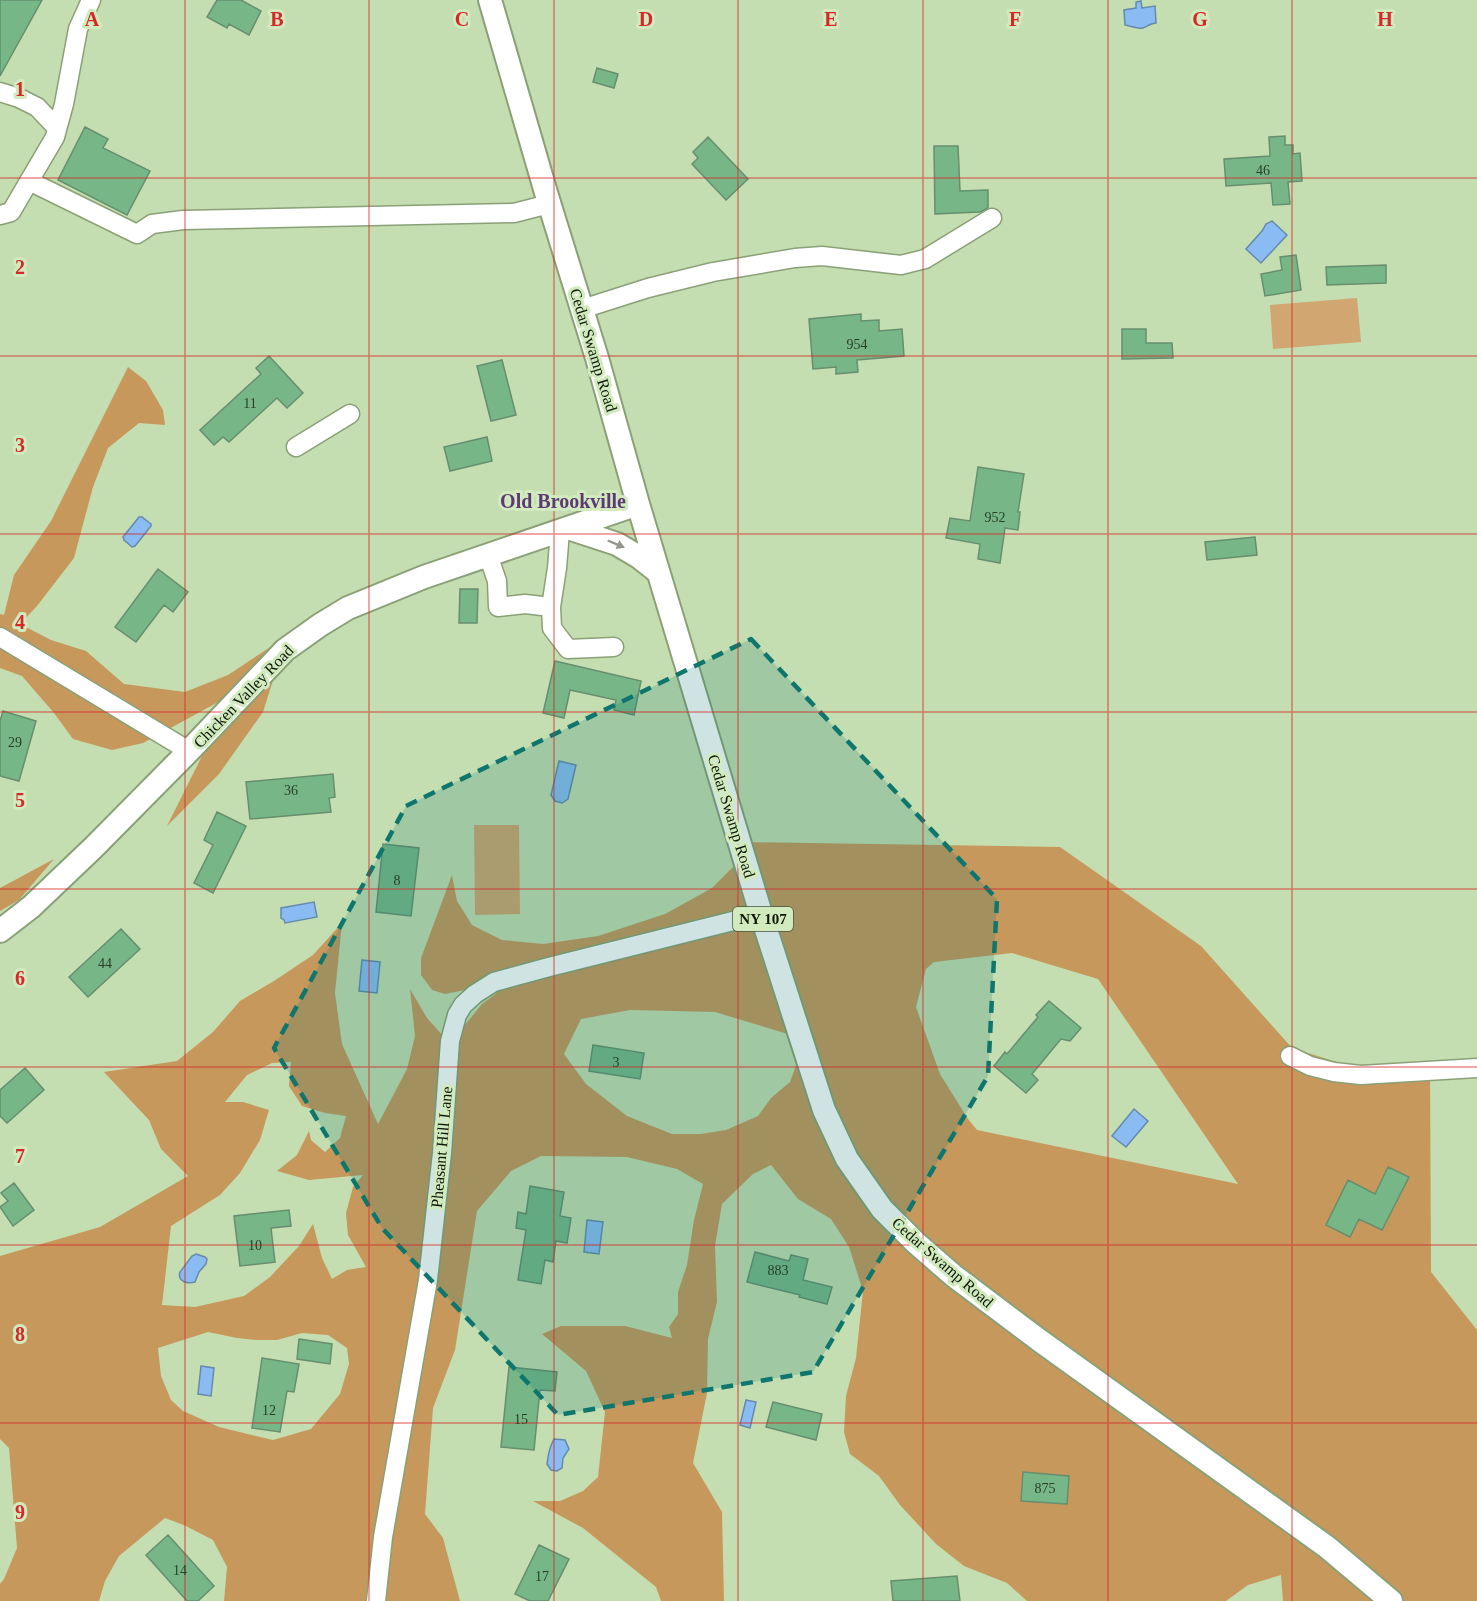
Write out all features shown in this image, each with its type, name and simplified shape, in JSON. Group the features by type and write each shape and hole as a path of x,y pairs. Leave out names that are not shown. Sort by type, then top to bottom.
{"main road":[{"name":"Cedar Swamp Road","path":"490,0 761,914 824,1110 847,1159 882,1209 916,1244 954,1276 1328,1547 1391,1601"},
{"name":"Chicken Valley Road","path":"0,931 31,907 93,848 285,650 320,625 348,608 424,577 638,504"},
{"path":"564,529 617,544 658,572"}],"street":[{"path":"0,215 11,212 55,137 64,104 78,29 91,0"},
{"path":"0,92 37,107 57,128"},
{"path":"29,181 136,234 152,224 183,220 514,213 549,204"},
{"path":"582,309 648,288 713,272 795,258 822,256 901,265 925,259 992,218"},
{"path":"296,447 350,414"},
{"path":"564,529 551,608 552,628 568,649 614,647"},
{"path":"488,555 497,581 498,608 525,604 551,608"},
{"path":"0,637 189,751"},
{"name":"Pheasant Hill Lane","path":"376,1601 383,1537 428,1280 442,1153 450,1041 457,1015 463,1005 475,994 494,982 761,914"},
{"path":"1290,1056 1311,1066 1334,1072 1361,1075 1477,1068"}],"highlighted area":[{"path":"751,639 997,899 988,1076 813,1372 558,1415 382,1228 274,1048 406,806"}],"shaded area":[{"path":"1357,298 1361,342 1273,349 1270,305"},
{"path":"128,367 146,381 163,410 165,425 139,423 108,448 93,487 74,558 20,624 51,640 86,651 124,684 185,692 228,675 287,636 263,712 219,774 167,826 233,694 143,743 112,750 73,739 22,676 0,668 0,614 4,615 14,575 51,521"},
{"path":"474,825 519,825 520,914 475,915"},
{"path":"740,842 1060,847 1201,946 1292,1048 1362,1070 1430,1066 1431,1272 1477,1330 1477,1601 1283,1601 1281,1575 1248,1585 1226,1601 1027,1601 1007,1583 964,1566 936,1544 900,1505 879,1476 850,1454 844,1432 846,1396 856,1358 863,1291 849,1247 831,1219 798,1199 771,1165 753,1174 722,1204 715,1246 717,1302 708,1339 707,1393 693,1463 722,1512 724,1601 661,1601 656,1587 583,1528 533,1501 560,1501 583,1491 598,1477 605,1412 586,1371 542,1334 561,1326 625,1326 672,1338 669,1327 678,1314 678,1292 687,1265 694,1220 703,1184 677,1169 627,1157 541,1156 511,1171 477,1211 455,1350 433,1408 425,1514 443,1538 460,1601 224,1601 227,1567 213,1540 165,1518 119,1556 105,1581 99,1601 0,1601 0,1584 17,1548 9,1448 0,1439 0,1256 100,1227 188,1176 161,1149 149,1120 104,1072 177,1061 213,1032 240,1001 313,955 342,923 335,993 342,1044 378,1124 407,1069 415,1036 410,989 427,1018 444,1037 464,1026 482,1004 497,993 465,990 445,994 432,990 421,975 421,958 452,875 457,901 472,925 502,940 543,944 598,936 665,914 712,888 735,865 848,1170 954,1276 847,1159","holes":["1012,953 1098,979 1238,1184 977,1130 940,1074 916,1007 926,969 934,962","630,1010 715,1012 791,1035 802,1049 790,1082 771,1098 758,1116 726,1130 701,1134 672,1134 627,1116 586,1084 564,1054 581,1019","291,1062 289,1086 302,1106 346,1116 340,1138 325,1152 311,1140 309,1131 297,1155 277,1171 309,1180 363,1175 353,1187 346,1213 348,1235 366,1267 347,1270 332,1279 322,1258 313,1224 299,1246 270,1277 244,1296 195,1307 162,1305 171,1226 220,1195 240,1173 260,1140 269,1110 243,1102 225,1102 247,1075 272,1063","208,1332 256,1340 277,1340 302,1333 328,1335 347,1348 349,1364 340,1394 311,1429 273,1440 219,1427 183,1411 171,1400 161,1376 158,1348"]},
{"path":"54,859 19,900 0,911 0,888"}],"water":[{"path":"1141,1 1142,8 1155,6 1156,23 1143,28 1125,25 1124,10 1136,8 1136,2"},
{"path":"1272,221 1287,235 1261,263 1246,249 1266,224"},
{"path":"139,517 151,526 132,547 123,537"},
{"path":"559,761 576,765 568,799 562,803 555,801 551,795"},
{"path":"314,902 317,917 285,923 281,918 281,908"},
{"path":"362,960 380,962 377,993 359,991"},
{"path":"1134,1109 1148,1121 1126,1147 1112,1136"},
{"path":"587,1220 603,1222 599,1254 584,1252"},
{"path":"196,1254 207,1259 206,1264 199,1272 195,1282 184,1282 180,1278 180,1272"},
{"path":"201,1366 214,1368 211,1396 198,1394"},
{"path":"746,1400 756,1402 750,1428 740,1425"},
{"path":"554,1439 565,1440 569,1449 563,1458 562,1468 557,1471 551,1470 547,1464"}],"building":[{"path":"0,0 42,0 0,76"},
{"path":"217,0 241,0 261,11 249,35 229,24 227,28 207,17"},
{"path":"597,68 618,74 614,88 593,82"},
{"path":"85,127 108,139 103,148 150,171 127,215 58,180"},
{"path":"1285,136 1285,145 1293,145 1293,154 1300,153 1302,181 1288,182 1290,204 1273,205 1271,183 1226,186 1224,159 1270,156 1269,137"},
{"path":"708,137 748,179 726,200 692,164 698,158 693,152"},
{"path":"934,146 958,146 960,191 988,190 988,208 980,212 935,214"},
{"path":"1296,255 1301,290 1265,296 1261,274 1282,270 1280,257"},
{"path":"1386,265 1386,283 1327,285 1326,267"},
{"path":"861,314 861,321 879,320 879,331 902,329 904,356 857,360 858,372 836,374 836,367 813,369 809,319"},
{"path":"1122,329 1146,329 1146,343 1172,343 1173,358 1122,359"},
{"path":"269,356 303,393 287,408 277,398 229,442 223,437 214,445 200,430 261,374 256,368"},
{"path":"502,360 516,415 491,421 477,366"},
{"path":"487,437 492,461 450,471 444,447"},
{"path":"978,467 1024,474 1018,512 1020,512 1018,530 1005,528 1000,563 978,559 980,544 946,538 950,518 970,521"},
{"path":"1255,537 1257,555 1207,560 1205,542"},
{"path":"158,569 188,592 173,612 164,605 136,642 115,627"},
{"path":"460,589 478,589 477,623 459,623"},
{"path":"555,661 641,681 634,715 614,710 616,700 570,690 564,718 543,713"},
{"path":"3,711 36,721 19,781 0,776 0,721"},
{"path":"333,774 335,797 329,798 331,812 250,819 246,782"},
{"path":"217,812 246,826 213,893 194,883 213,845 204,840"},
{"path":"383,844 419,848 411,916 376,912"},
{"path":"121,929 140,949 88,997 69,977"},
{"path":"1049,1001 1081,1028 1070,1041 1061,1039 1032,1074 1038,1080 1026,1093 994,1066 1005,1052 1007,1054"},
{"path":"593,1045 644,1053 640,1079 589,1071"},
{"path":"25,1068 44,1090 7,1123 0,1116 0,1090"},
{"path":"1388,1167 1409,1177 1382,1230 1359,1219 1350,1237 1326,1225 1348,1180 1375,1194"},
{"path":"14,1183 34,1210 13,1226 0,1207 8,1201 1,1193"},
{"path":"530,1186 564,1192 560,1216 571,1218 567,1243 556,1241 553,1262 545,1260 541,1284 518,1280 526,1230 516,1228 518,1212 526,1214"},
{"path":"289,1210 291,1226 271,1228 275,1262 240,1266 234,1216"},
{"path":"755,1252 789,1261 791,1255 808,1259 803,1280 832,1287 827,1304 747,1282"},
{"path":"299,1339 332,1344 330,1364 297,1359"},
{"path":"262,1358 299,1364 294,1392 287,1391 280,1432 252,1428"},
{"path":"509,1367 557,1372 555,1391 540,1390 534,1450 501,1447"},
{"path":"773,1402 822,1414 816,1440 766,1427"},
{"path":"1023,1472 1069,1476 1067,1504 1021,1501"},
{"path":"168,1535 214,1586 198,1601 187,1601 146,1555"},
{"path":"539,1545 569,1559 548,1601 530,1601 515,1594"},
{"path":"957,1576 960,1601 893,1601 891,1581"}],"district":[{"name":"Old Brookville","path":"563,501"}]}
